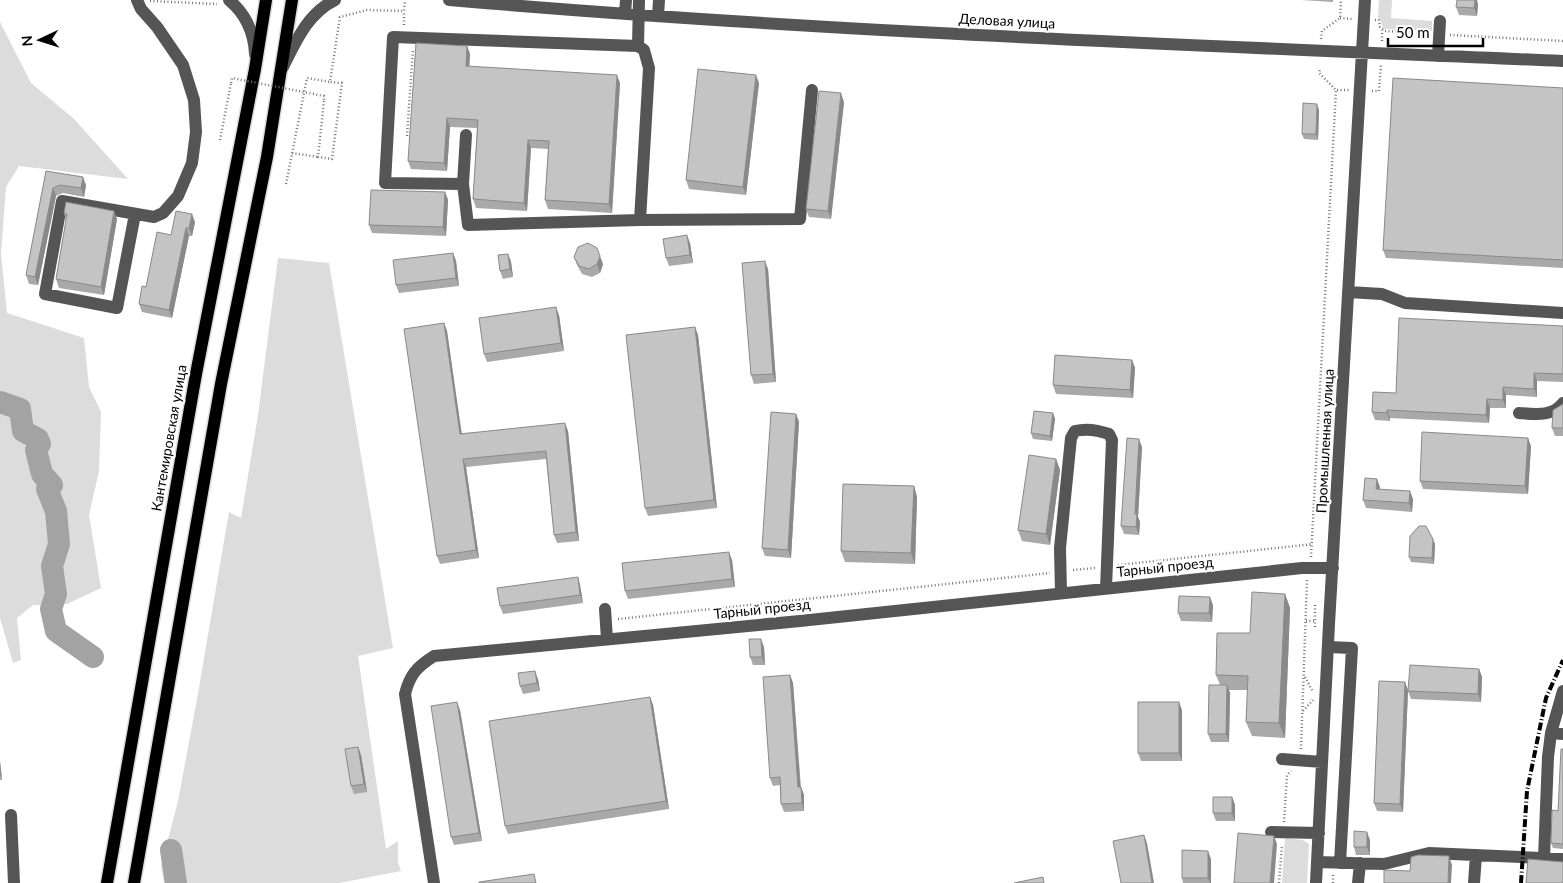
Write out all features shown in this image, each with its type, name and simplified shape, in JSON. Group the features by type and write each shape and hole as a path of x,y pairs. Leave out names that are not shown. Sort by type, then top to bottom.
{"main road":[{"name":"Кантемировская улица","path":"107,883 196,374 255,69 266,0"},
{"path":"134,883 221,384 267,157 292,0"}],"street":[{"path":"135,214 117,308 45,294 62,201 154,216 164,213 178,196 192,163 196,132 194,100 183,65 157,27 141,9 137,0"},
{"path":"280,74 297,38 313,16 328,3 335,0"},
{"name":"Деловая улица","path":"449,0 638,15 922,32 1563,61"},
{"path":"625,14 626,0"},
{"path":"638,46 639,0"},
{"path":"658,16 659,0"},
{"name":"Промышленная улица","path":"1316,883 1365,0"},
{"path":"224,2 238,7 249,24 254,40 255,69"},
{"path":"1438,56 1440,21"},
{"path":"463,184 385,183 393,37 638,46 644,50 649,68 640,220"},
{"path":"466,135 463,184 468,225 640,220 800,219 812,90"},
{"path":"1348,292 1382,294 1405,303 1563,313"},
{"path":"1519,413 1544,414 1559,409 1563,403"},
{"path":"1062,593 1060,548 1071,438 1075,431 1083,429 1109,434 1112,440 1106,588"},
{"name":"Тарный проезд","path":"434,883 406,694 408,680 420,665 434,656 1302,568 1333,568"},
{"path":"605,615 607,639"},
{"path":"1328,647 1352,648 1340,862"},
{"path":"1544,858 1548,757 1557,734 1563,691"},
{"path":"1282,759 1322,762"},
{"path":"11,815 14,883"},
{"path":"1277,832 1319,833"},
{"path":"1317,862 1384,864 1429,853 1563,859"},
{"path":"1474,883 1476,855"},
{"path":"1358,883 1360,863"}],"path":[{"path":"148,0 224,2"},
{"path":"330,82 340,17 367,10 404,11 406,0"},
{"path":"1321,40 1322,31 1340,18 1341,0"},
{"path":"407,136 413,37"},
{"path":"1312,554 1336,90 1319,72 1320,69"},
{"path":"220,140 232,78 324,96 318,157"},
{"path":"286,184 292,153 307,78 342,83 332,159 292,153"},
{"path":"605,615 1061,572 1313,544"},
{"path":"1279,883 1277,832 1287,775 1300,760 1307,579"},
{"path":"1315,604 1315,628"},
{"path":"1306,621 1315,621"},
{"path":"1302,712 1316,696 1304,677"}],"shaded area":[{"path":"1379,0 1392,0 1391,18 1432,21 1432,31 1385,29 1380,18 1378,18"},
{"path":"0,22 31,83 74,119 128,179 19,166 6,187 1,254 7,313 84,338 89,387 101,412 99,471 89,515 101,588 67,604 33,605 17,618 21,660 13,663 0,618"},
{"path":"278,258 329,263 393,648 358,656 386,849 398,841 398,863 401,871 339,883 164,883 161,866 178,801 229,512 241,518 258,415"},
{"path":"1285,838 1303,840 1309,844 1307,883 1282,883"}],"building":[{"path":"1457,0 1475,0 1474,8 1456,7"},
{"path":"416,43 467,46 466,66 617,75 609,204 545,200 549,141 528,140 524,203 473,199 478,120 447,118 444,163 408,161"},
{"path":"698,69 756,75 743,187 686,180"},
{"path":"1393,78 1563,88 1563,260 1383,250"},
{"path":"819,91 841,93 828,211 806,209"},
{"path":"1303,103 1317,104 1316,134 1302,134"},
{"path":"46,171 83,177 81,188 60,185 53,188 35,277 26,275"},
{"path":"371,190 445,192 443,227 369,225"},
{"path":"66,202 114,211 101,287 56,279 67,214 64,213"},
{"path":"176,211 192,214 189,228 186,228 169,310 139,304 142,286 146,287 157,232 171,235"},
{"path":"687,235 690,255 666,258 663,239"},
{"path":"588,243 597,248 600,256 597,264 589,269 579,266 574,257 578,247"},
{"path":"453,253 456,278 396,285 393,260"},
{"path":"508,254 510,269 500,271 498,255"},
{"path":"765,261 773,374 751,375 742,263"},
{"path":"556,307 561,343 484,354 479,318"},
{"path":"1399,318 1563,326 1563,374 1534,373 1534,389 1503,387 1503,400 1487,399 1486,415 1387,410 1387,413 1372,412 1373,392 1396,393"},
{"path":"444,323 460,434 565,423 576,532 554,535 546,451 463,459 476,550 437,556 404,329"},
{"path":"695,327 714,500 645,508 626,335"},
{"path":"1055,355 1132,360 1130,390 1053,385"},
{"path":"1563,404 1563,428 1552,428 1553,410"},
{"path":"1034,411 1053,413 1050,436 1031,433"},
{"path":"771,412 796,414 788,550 762,548"},
{"path":"1422,432 1528,438 1525,486 1420,481"},
{"path":"1127,438 1139,439 1136,527 1121,526"},
{"path":"1029,455 1056,459 1046,534 1018,530"},
{"path":"1365,478 1377,479 1376,489 1410,491 1409,503 1363,500"},
{"path":"843,484 914,486 911,553 841,551"},
{"path":"1419,526 1426,526 1433,539 1432,558 1409,557 1410,536"},
{"path":"729,552 732,579 625,591 622,563"},
{"path":"578,577 580,595 500,606 497,588"},
{"path":"1252,592 1285,594 1279,723 1246,722 1248,676 1216,675 1217,633 1250,633"},
{"path":"1179,596 1210,597 1209,613 1178,613"},
{"path":"749,639 761,639 762,657 750,657"},
{"path":"1410,665 1479,669 1478,694 1408,691"},
{"path":"535,671 537,683 520,686 518,673"},
{"path":"790,675 798,787 801,787 802,803 781,804 780,777 770,778 763,677"},
{"path":"1379,681 1405,682 1400,804 1374,803"},
{"path":"1209,685 1227,685 1226,734 1208,734"},
{"path":"650,697 666,801 505,826 489,721"},
{"path":"457,702 479,833 451,837 431,706"},
{"path":"1138,702 1179,702 1179,753 1138,753"},
{"path":"358,747 364,784 351,786 345,749"},
{"path":"1561,749 1563,749 1563,844 1551,843 1552,810 1558,811"},
{"path":"1213,797 1232,797 1232,813 1213,813"},
{"path":"1354,831 1367,832 1367,847 1354,847"},
{"path":"1238,833 1274,836 1270,883 1234,883"},
{"path":"1144,835 1152,883 1121,883 1113,841"},
{"path":"1182,850 1208,851 1208,878 1182,878"},
{"path":"1418,855 1449,856 1448,883 1384,883 1384,870 1410,871 1411,857"},
{"path":"1528,859 1563,862 1563,883 1526,883"},
{"path":"534,874 536,883 479,883 479,882"},
{"path":"1043,877 1044,883 1014,883"}],"waterway":[{"path":"0,402 20,409 23,431 38,439 40,444 36,450 42,474 52,485 47,489 56,511 59,544 52,566 56,594 51,609 56,631 93,657"},
{"path":"171,850 176,883"}],"railway":[{"path":"1521,883 1527,791 1546,698 1563,660"}]}
